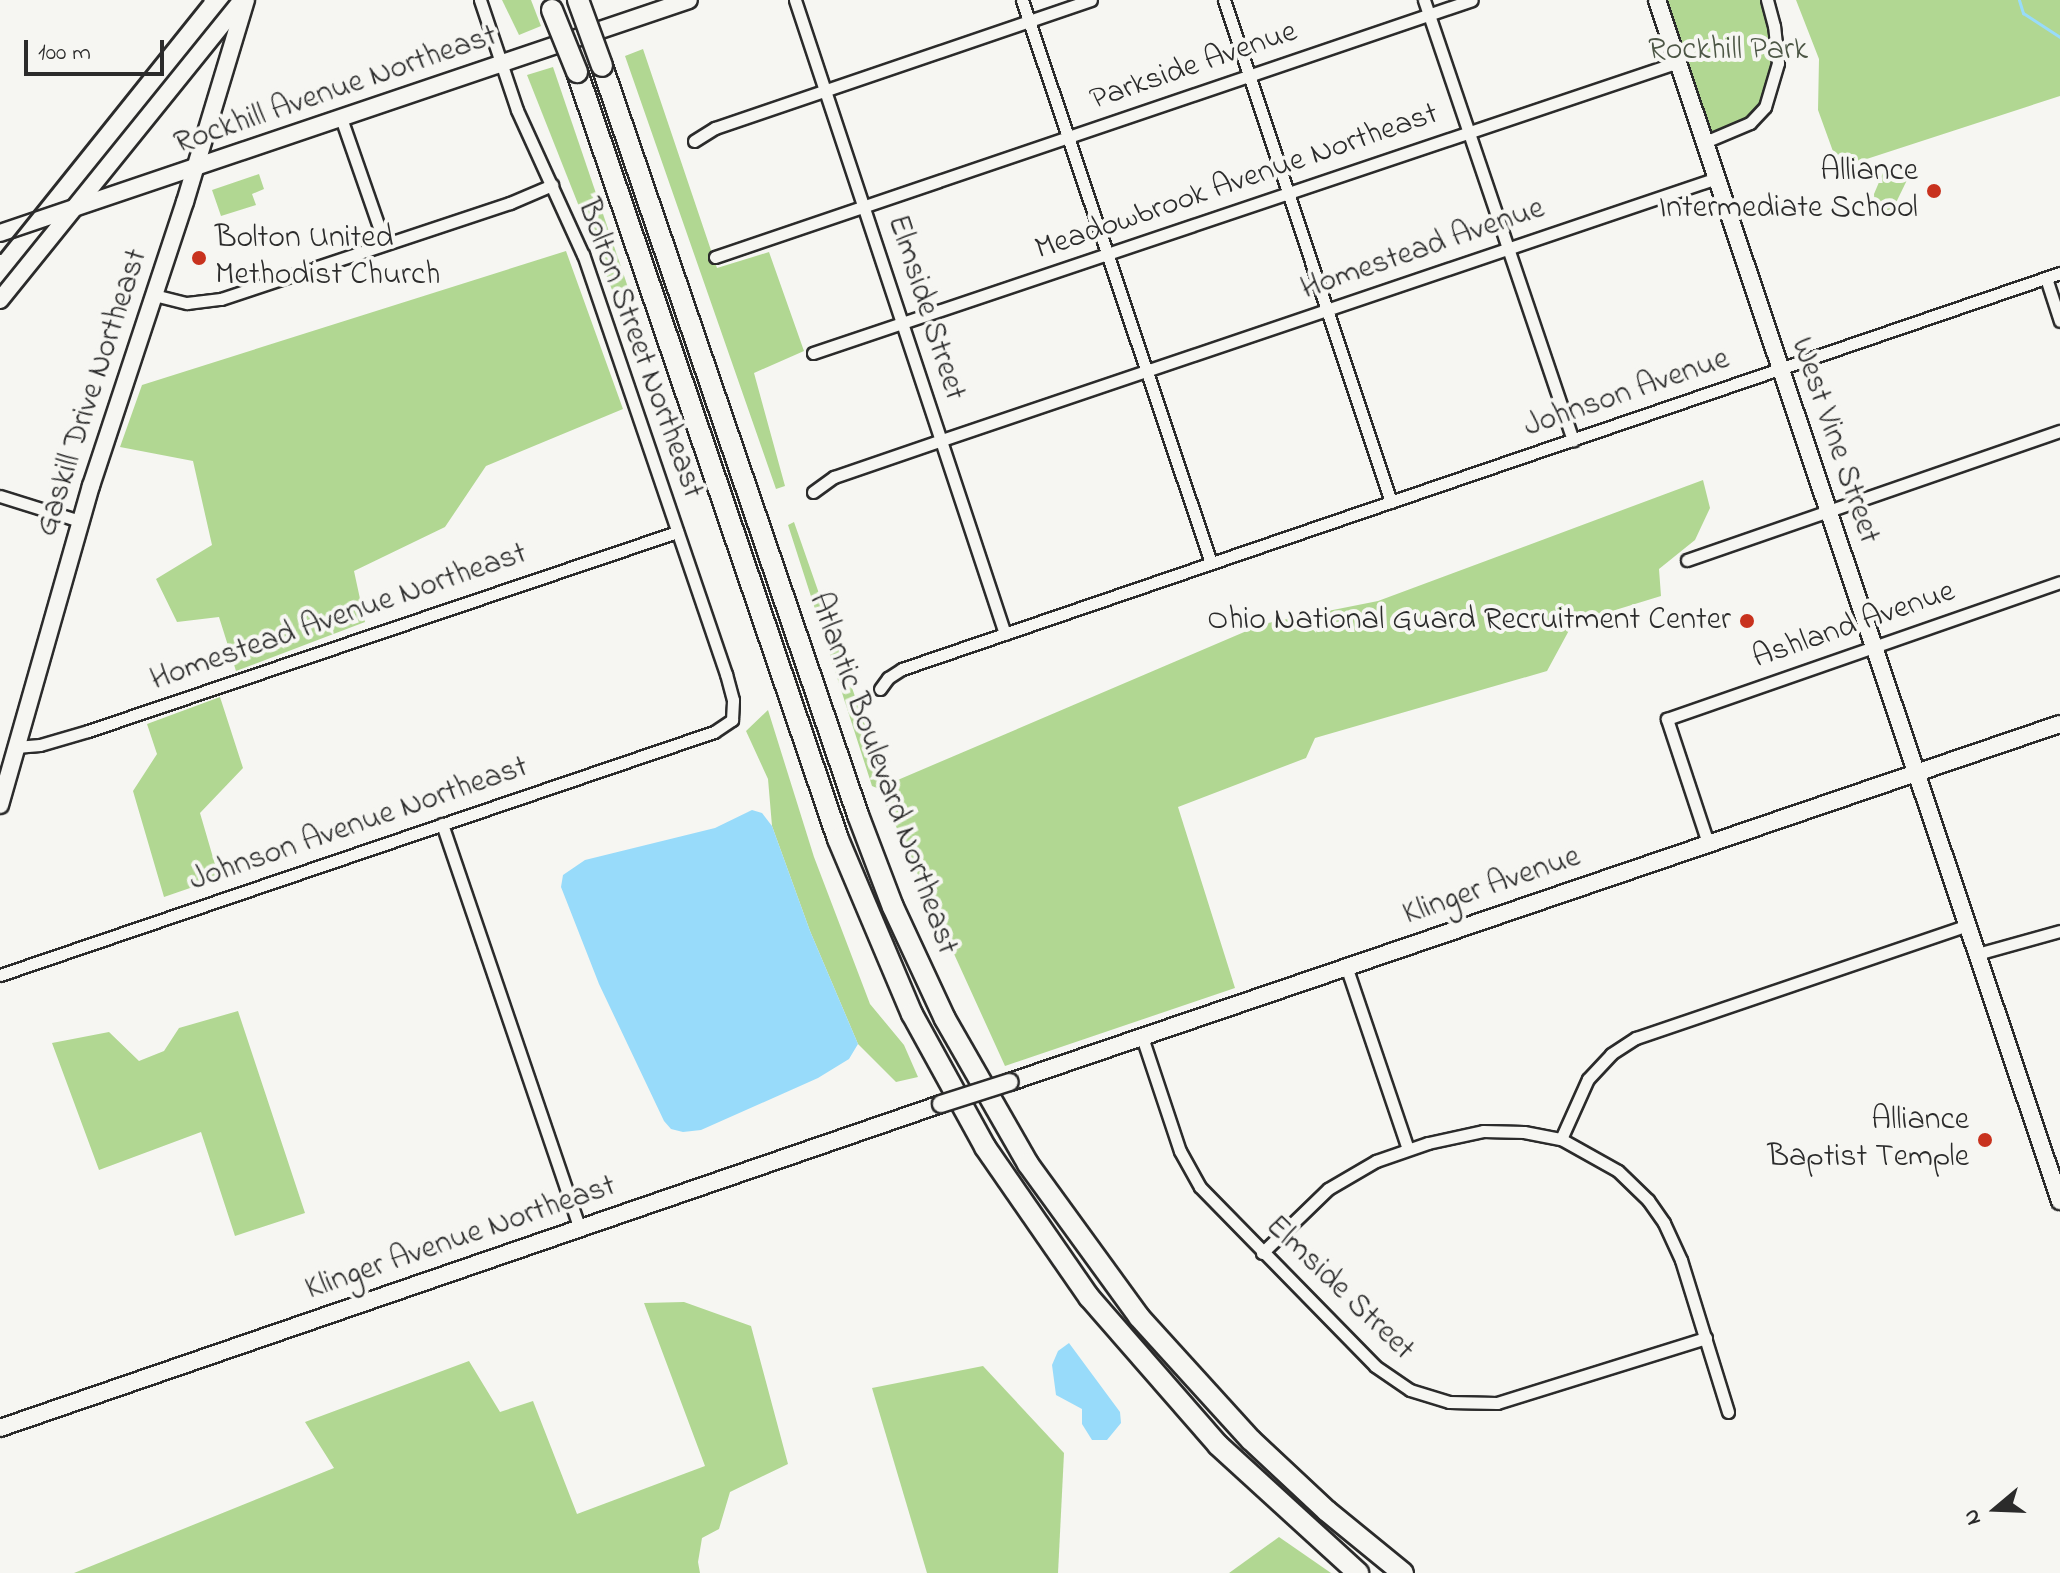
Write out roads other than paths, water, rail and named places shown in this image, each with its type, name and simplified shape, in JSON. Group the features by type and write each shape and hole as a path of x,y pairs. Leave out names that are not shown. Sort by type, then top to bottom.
{"highway":[{"name":"Atlantic Boulevard Northeast","path":"578,0 858,815 903,929 945,1019 1028,1164 1139,1317 1260,1449 1403,1573"},
{"name":"Atlantic Boulevard Northeast","path":"550,5 577,72 838,839 912,1014 985,1147 1097,1307 1151,1373 1228,1455 1358,1573"}],"street":[{"name":"Gaskill Drive Northeast","path":"0,805 80,521 195,169 245,0"},
{"path":"0,300 245,0"},
{"name":"Bolton Street Northeast","path":"480,0 500,64 583,255 732,694 732,720"},
{"name":"Rockhill Avenue Northeast","path":"0,233 73,211 500,64 663,4 689,0"},
{"name":"Elmside Street","path":"795,0 1005,634"},
{"path":"880,689 888,678 902,669 1211,563 1022,0"},
{"path":"694,141 715,128 1091,0"},
{"path":"1224,0 1391,502"},
{"path":"1424,0 1573,440"},
{"name":"Parkside Avenue","path":"715,257 1472,0"},
{"name":"West Vine Street","path":"1657,0 2060,1201"},
{"path":"1705,142 1757,119 1765,107 1778,63 1767,0"},
{"name":"Meadowbrook Avenue Northeast","path":"813,353 1678,62"},
{"path":"341,118 385,244"},
{"name":"Homestead Avenue","path":"1146,372 1717,178"},
{"path":"154,295 187,303 221,299 510,203 552,185"},
{"name":"Johnson Avenue","path":"1211,563 2060,273"},
{"path":"2046,278 2060,321"},
{"path":"813,492 834,477 1146,372"},
{"path":"1687,560 2060,431"},
{"path":"0,496 80,521"},
{"name":"Homestead Avenue Northeast","path":"16,747 40,745 88,731 677,532"},
{"name":"Ashland Avenue","path":"1708,843 1666,721 1685,711 2060,582"},
{"name":"Johnson Avenue Northeast","path":"0,975 714,732 732,720"},
{"name":"Klinger Avenue","path":"941,1104 2060,724"},
{"path":"442,824 579,1227"},
{"path":"1561,1139 1588,1079 1611,1054 1636,1038 1968,925"},
{"path":"1977,954 2060,931"},
{"path":"1346,966 1408,1149"},
{"name":"Elmside Street","path":"1142,1037 1192,1176 1262,1253 1386,1375 1422,1395 1476,1405 1510,1400 1706,1338"},
{"name":"Klinger Avenue Northeast","path":"0,1428 941,1104"},
{"path":"1262,1253 1339,1180 1363,1166 1408,1149 1483,1131 1524,1132 1561,1139 1618,1171 1656,1211 1676,1247 1728,1412"}],"water":[{"path":"752,810 762,813 772,826 810,931 858,1044 849,1059 818,1078 701,1130 683,1132 671,1129 664,1121 599,984 561,887 563,875 585,860 715,828"},
{"path":"1069,1343 1120,1412 1121,1423 1107,1440 1092,1440 1082,1424 1082,1409 1056,1395 1052,1365 1058,1351"}],"waterway":[{"path":"2019,0 2023,13 2060,37"}],"railway":[{"path":"0,253 203,0"}],"place":[{"name":"Alliance Intermediate School","path":"1934,191"},
{"name":"Bolton United Methodist Church","path":"199,258"},
{"name":"Ohio National Guard Recruitment Center","path":"1747,621"},
{"name":"Alliance Baptist Temple","path":"1985,1140"}],"park label":[{"name":"Rockhill Park","path":"1728,51"}]}
